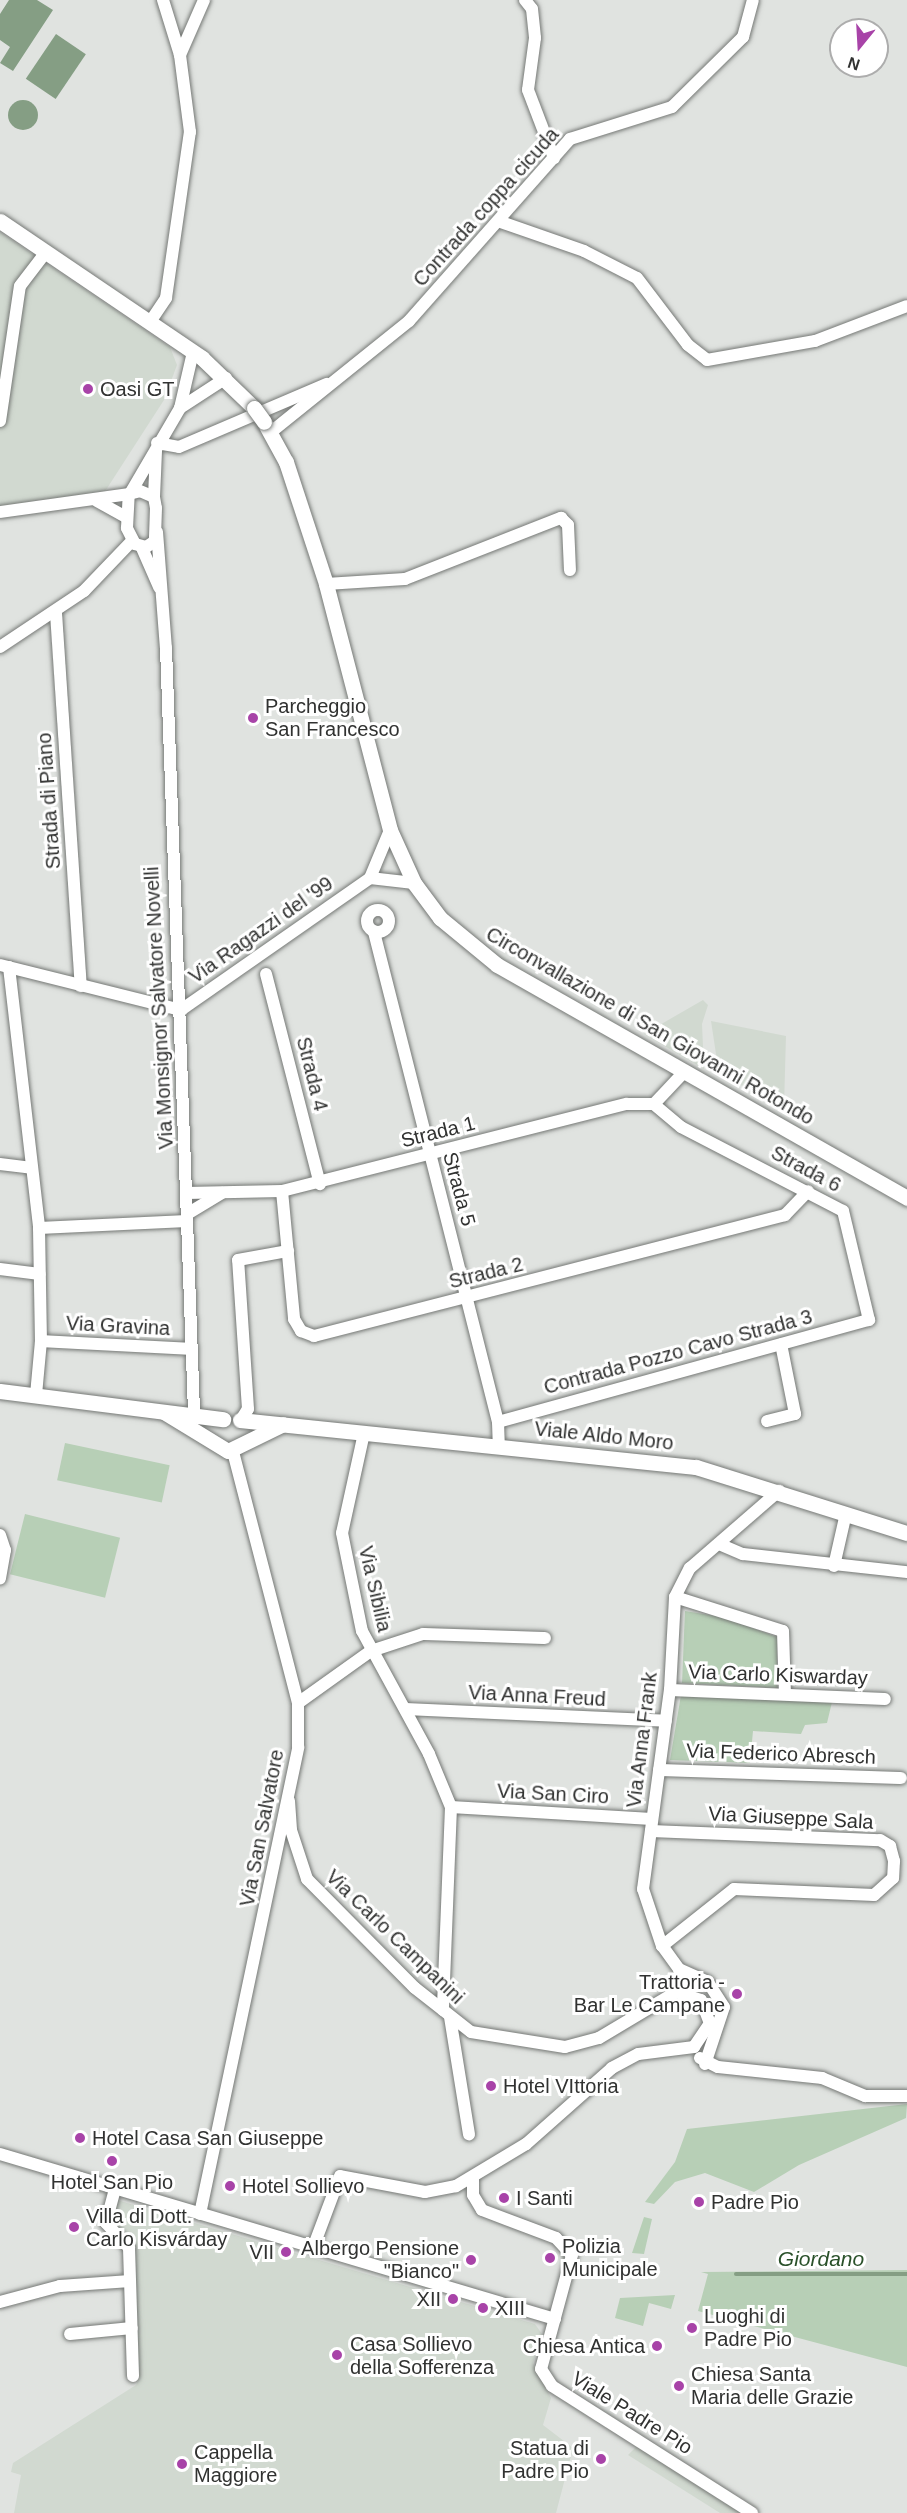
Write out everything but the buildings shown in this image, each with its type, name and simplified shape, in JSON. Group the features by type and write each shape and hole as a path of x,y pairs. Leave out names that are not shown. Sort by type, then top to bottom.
{"main road":[{"name":"Circonvallazione di San Giovanni Rotondo","path":"0,221 193,352 226,378 254,408 267,427 326,584 390,830 414,883 453,932 482,955 907,1198"},
{"name":"Viale Aldo Moro","path":"0,1391 156,1407 223,1419 288,1423 696,1467 779,1491 907,1533"},
{"name":"Viale Aldo Moro","path":"156,1407 226,1449 288,1423"},
{"path":"223,1419 214,1432 226,1449"},
{"path":"240,1420 246,1440"}],"street":[{"path":"150,322 166,298 186,176 190,132 180,55 163,0"},
{"path":"180,55 204,0"},
{"path":"525,0 532,9 535,38 528,90 555,158"},
{"name":"Contrada coppa cicuda","path":"267,427 303,411 329,383 409,321 570,139 672,107 743,37 753,0"},
{"path":"498,221 584,251 637,278 688,345 707,360 815,341 907,306"},
{"path":"0,421 20,286 46,252"},
{"path":"90,499 126,518 130,493 180,408 193,352"},
{"path":"180,408 226,378"},
{"path":"157,444 179,447 329,383"},
{"name":"Via Monsignor Salvatore Novelli","path":"157,444 154,497 164,603 170,835 180,1010 194,1412"},
{"path":"0,512 130,493 154,497"},
{"name":"Via Monsignor Salvatore Novelli","path":"126,518 164,603"},
{"path":"326,584 405,579 561,518 568,525 570,570"},
{"path":"0,647 56,613 109,566 137,545 152,544 157,532"},
{"name":"Strada di Piano","path":"56,613 81,986"},
{"path":"390,830 370,878 414,883"},
{"name":"Via Ragazzi del '99","path":"5,966 180,1010 370,878"},
{"name":"Strada 5","path":"374,932 429,1154 468,1298 498,1422 499,1447"},
{"path":"5,966 39,1228 41,1341 36,1395"},
{"name":"Strada 4","path":"266,974 320,1184"},
{"path":"654,1104 684,1072"},
{"name":"Strada 1","path":"186,1192 282,1191 320,1184 627,1104 654,1104"},
{"name":"Strada 6","path":"654,1104 681,1127 808,1191 848,1219 869,1320"},
{"path":"0,1164 32,1168"},
{"name":"Strada 2","path":"282,1191 294,1319 301,1331 314,1336 786,1215 808,1191"},
{"path":"39,1228 187,1217 224,1192"},
{"path":"240,1420 248,1409 238,1260 288,1251"},
{"path":"0,1269 40,1274"},
{"name":"Contrada Pozzo Cavo Strada 3","path":"498,1422 869,1320"},
{"name":"Via Gravina","path":"41,1341 192,1349"},
{"path":"767,1421 795,1414 781,1344"},
{"name":"Via Sibilia","path":"364,1433 342,1533 362,1631 371,1652 423,1634 545,1638"},
{"name":"Via San Salvatore","path":"200,2214 289,1801 298,1703 226,1449"},
{"name":"Via Anna Frank","path":"705,2064 724,2007 708,1982 679,1969 662,1946 643,1889 670,1690 675,1597 679,1579 779,1491"},
{"path":"834,1566 846,1513"},
{"path":"0,1535 5,1550 0,1579"},
{"path":"719,1544 743,1554 834,1566 907,1572"},
{"path":"675,1597 783,1631 785,1693"},
{"path":"298,1703 371,1652 406,1710 451,1807 446,2014 469,2134"},
{"name":"Via Carlo Kiswarday","path":"670,1690 785,1693 885,1699"},
{"name":"Via Anna Freud","path":"406,1710 666,1721"},
{"name":"Via Federico Abresch","path":"658,1770 901,1778"},
{"name":"Via Carlo Campanini","path":"289,1801 291,1830 307,1879 345,1922 446,2014 497,2040 565,2047 599,2038 683,1992 701,2000 710,2017 707,2035 694,2047"},
{"name":"Via San Ciro","path":"451,1807 651,1825"},
{"name":"Via Giuseppe Sala","path":"651,1825 880,1840 890,1846 894,1861 893,1878 874,1895 734,1889 662,1946"},
{"path":"314,2248 340,2176 425,2192 473,2178 526,2144 612,2068 638,2054 694,2047 705,2064 822,2078 865,2096 907,2096"},
{"path":"0,2154 555,2319"},
{"name":"Viale Padre Pio","path":"473,2178 472,2195 482,2210 568,2247 572,2265 541,2369 552,2386 752,2513"},
{"path":"115,2189 106,2223 129,2248 133,2376"},
{"path":"0,2302 60,2286 130,2281"},
{"path":"70,2334 132,2328"}],"shaded area":[{"path":"9,0 37,0 53,10 13,71 0,63 10,47 0,40 0,14"},
{"path":"56,34 86,54 56,99 26,79"},
{"path":"23,100 34,104 38,115 34,126 23,130 12,126 8,115 12,104"},
{"path":"0,232 170,347 177,365 164,400 104,493 0,506"},
{"path":"703,1000 708,1005 702,1024 704,1069 644,1034"},
{"path":"711,1021 786,1036 784,1107 719,1074"},
{"path":"65,1443 170,1465 162,1502 57,1480"},
{"path":"25,1514 120,1538 105,1598 10,1574"},
{"path":"685,1611 722,1617 777,1637 777,1688 682,1683"},
{"path":"681,1695 832,1702 827,1723 805,1725 801,1734 753,1731 750,1763 670,1760"},
{"path":"907,2104 906,2118 799,2165 754,2192 705,2173 675,2182 654,2204 645,2202 675,2162 687,2129"},
{"name":"Casa Sollievo della Sofferenza","path":"117,2200 535,2324 542,2334 533,2363 551,2398 543,2425 573,2448 556,2513 14,2513 21,2475 11,2472 13,2463 136,2385 139,2378 134,2244 110,2224"},
{"path":"644,2217 652,2219 644,2254 632,2253"},
{"path":"907,2270 907,2367 698,2311 708,2274 701,2272"},
{"path":"675,2295 671,2309 649,2303 643,2326 615,2318 620,2298"},
{"path":"643,2440 759,2513 720,2513 628,2455"}],"waterway":[{"name":"Giordano","path":"736,2274 907,2274"}],"place":[{"name":"Oasi GT","path":"88,389"},
{"name":"Parcheggio San Francesco","path":"253,718"},
{"name":"Trattoria - Bar Le Campane","path":"737,1994"},
{"name":"Hotel VIttoria","path":"491,2086"},
{"name":"Hotel Casa San Giuseppe","path":"80,2138"},
{"name":"Hotel San Pio","path":"112,2161"},
{"name":"Hotel Sollievo","path":"230,2186"},
{"name":"I Santi","path":"504,2198"},
{"name":"Padre Pio","path":"699,2202"},
{"name":"Villa di Dott. Carlo Kisvárday","path":"74,2227"},
{"name":"VII","path":"286,2252"},
{"name":"Polizia Municipale","path":"550,2258"},
{"name":"Albergo Pensione \"Bianco\"","path":"471,2260"},
{"name":"XII","path":"453,2299"},
{"name":"XIII","path":"483,2308"},
{"name":"Luoghi di Padre Pio","path":"692,2328"},
{"name":"Chiesa Antica","path":"657,2346"},
{"name":"Casa Sollievo della Sofferenza","path":"337,2355"},
{"name":"Chiesa Santa Maria delle Grazie","path":"679,2386"},
{"name":"Statua di Padre Pio","path":"601,2459"},
{"name":"Cappella Maggiore","path":"182,2464"}]}
